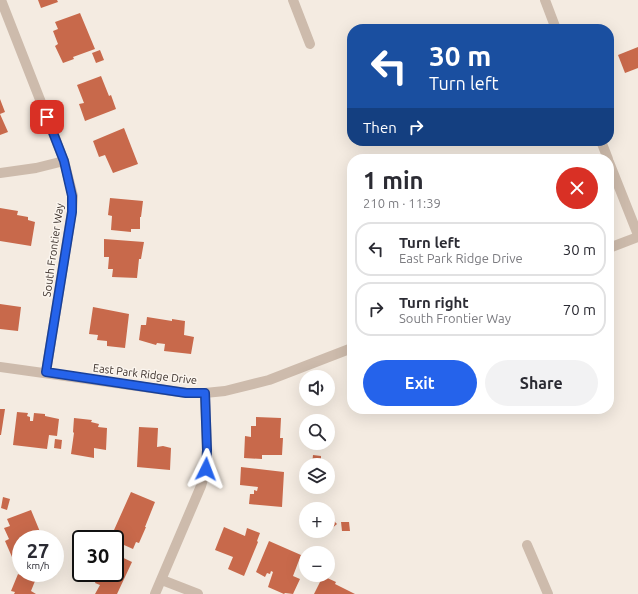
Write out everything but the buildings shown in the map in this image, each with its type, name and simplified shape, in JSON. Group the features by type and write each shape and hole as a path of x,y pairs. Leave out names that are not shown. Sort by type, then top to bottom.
{"street":[{"name":"South Frontier Way","path":"1,0 64,161 72,196 72,212 46,372"},
{"path":"292,0 310,44"},
{"path":"545,0 554,24"},
{"path":"0,173 36,168 64,161"},
{"path":"614,175 638,236 614,246"},
{"name":"East Park Ridge Drive","path":"0,367 46,372 186,393 205,393 225,391 269,380 347,350"},
{"path":"155,594 201,486 206,469 207,450 205,393"},
{"path":"527,545 548,594"},
{"path":"162,580 198,594"}],"route":[{"path":"47,117 64,161 72,196 72,212 46,372 186,393 205,393 207,450 206,469"}]}
